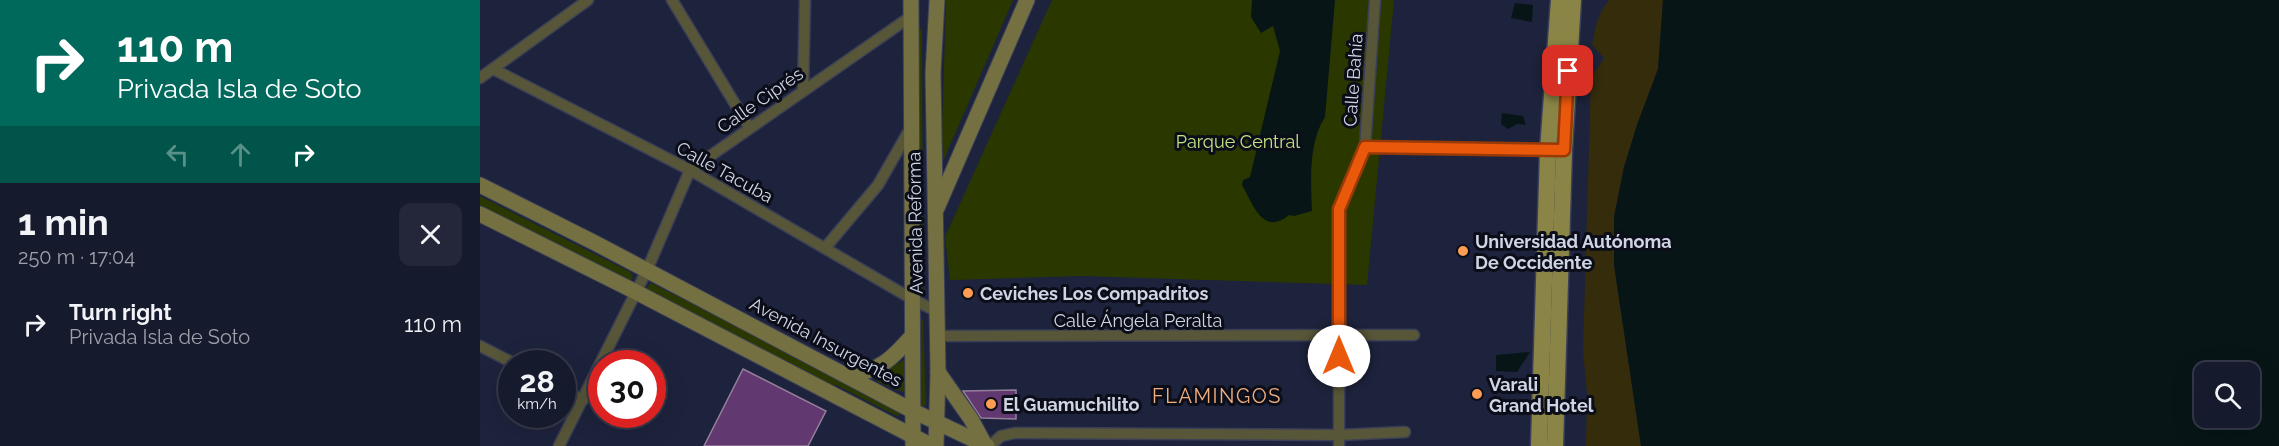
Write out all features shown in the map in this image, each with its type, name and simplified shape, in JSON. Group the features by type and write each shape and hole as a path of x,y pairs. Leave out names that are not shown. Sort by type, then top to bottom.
{"main road":[{"name":"Avenida Reforma","path":"911,0 913,441"},
{"name":"Avenida Reforma","path":"910,17 936,0"},
{"name":"Avenida Reforma","path":"934,446 938,372 933,73 936,0"},
{"path":"935,214 1027,0"},
{"path":"1555,446 1559,0"},
{"path":"1539,446 1556,150 1573,0"},
{"name":"Avenida Insurgentes","path":"480,185 647,270 913,411 987,446"},
{"path":"480,214 636,292 913,441 934,446"},
{"path":"849,376 885,365 912,336"},
{"path":"938,372 987,446"}],"street":[{"path":"480,78 588,0"},
{"path":"672,0 749,127"},
{"path":"803,91 805,0"},
{"name":"Calle Bahía","path":"1339,440 1339,209 1365,147 1375,0"},
{"name":"Calle Ciprés","path":"690,170 910,17"},
{"name":"Calle Tacuba","path":"493,69 690,170 912,299 936,310"},
{"path":"825,248 878,185 910,129"},
{"path":"1365,147 1556,150"},
{"path":"559,446 647,270 690,170"},
{"name":"Calle Ángela Peralta","path":"936,336 1414,334"},
{"path":"480,346 498,355"},
{"path":"576,397 583,400"},
{"path":"987,446 1001,436 1015,433 1339,440 1405,432"}],"green space":[{"path":"946,0 1013,0 941,166"},
{"name":"Parque Central","path":"1052,0 1394,0 1367,285 1081,276 950,280 945,237"},
{"path":"918,26 922,30 923,295 915,295"},
{"path":"480,196 630,272 633,277 630,282 480,209"},
{"path":"650,283 905,412 897,416 836,385 828,387 645,291"},
{"path":"921,316 926,405 922,407 919,403 916,319"},
{"path":"906,359 908,394 878,382 877,374"}],"sand":[{"path":"1609,0 1663,0 1658,69 1624,167 1614,217 1614,265 1641,446 1586,446 1587,393 1583,351 1591,78 1604,58 1592,45 1600,15"}],"shaded area":[{"path":"1252,0 1335,0 1325,117 1313,150 1312,211 1294,216 1289,215 1280,221 1272,222 1260,215 1242,185 1243,180 1250,177 1280,51 1273,26 1261,33 1251,17"},
{"path":"1663,0 2279,0 2279,446 1641,446 1614,265 1614,217 1624,167 1658,69"},
{"path":"1515,3 1533,5 1532,22 1511,18"},
{"path":"1502,113 1523,116 1526,125 1517,124 1508,129 1501,124"},
{"path":"1530,352 1517,372 1496,371 1496,355"}],"building":[{"path":"743,369 826,411 808,446 704,446"},
{"name":"El Guamuchilito","path":"1016,390 1016,419 981,418 963,391"}],"place":[{"name":"Universidad Autónoma De Occidente","path":"1463,251"},
{"name":"Ceviches Los Compadritos","path":"968,293"},
{"name":"Varali Grand Hotel","path":"1477,394"},
{"name":"El Guamuchilito","path":"991,404"}],"district":[{"name":"FLAMINGOS","path":"1217,396"}],"route":[{"path":"1339,356 1339,209 1365,147 1564,150 1568,71"}]}
